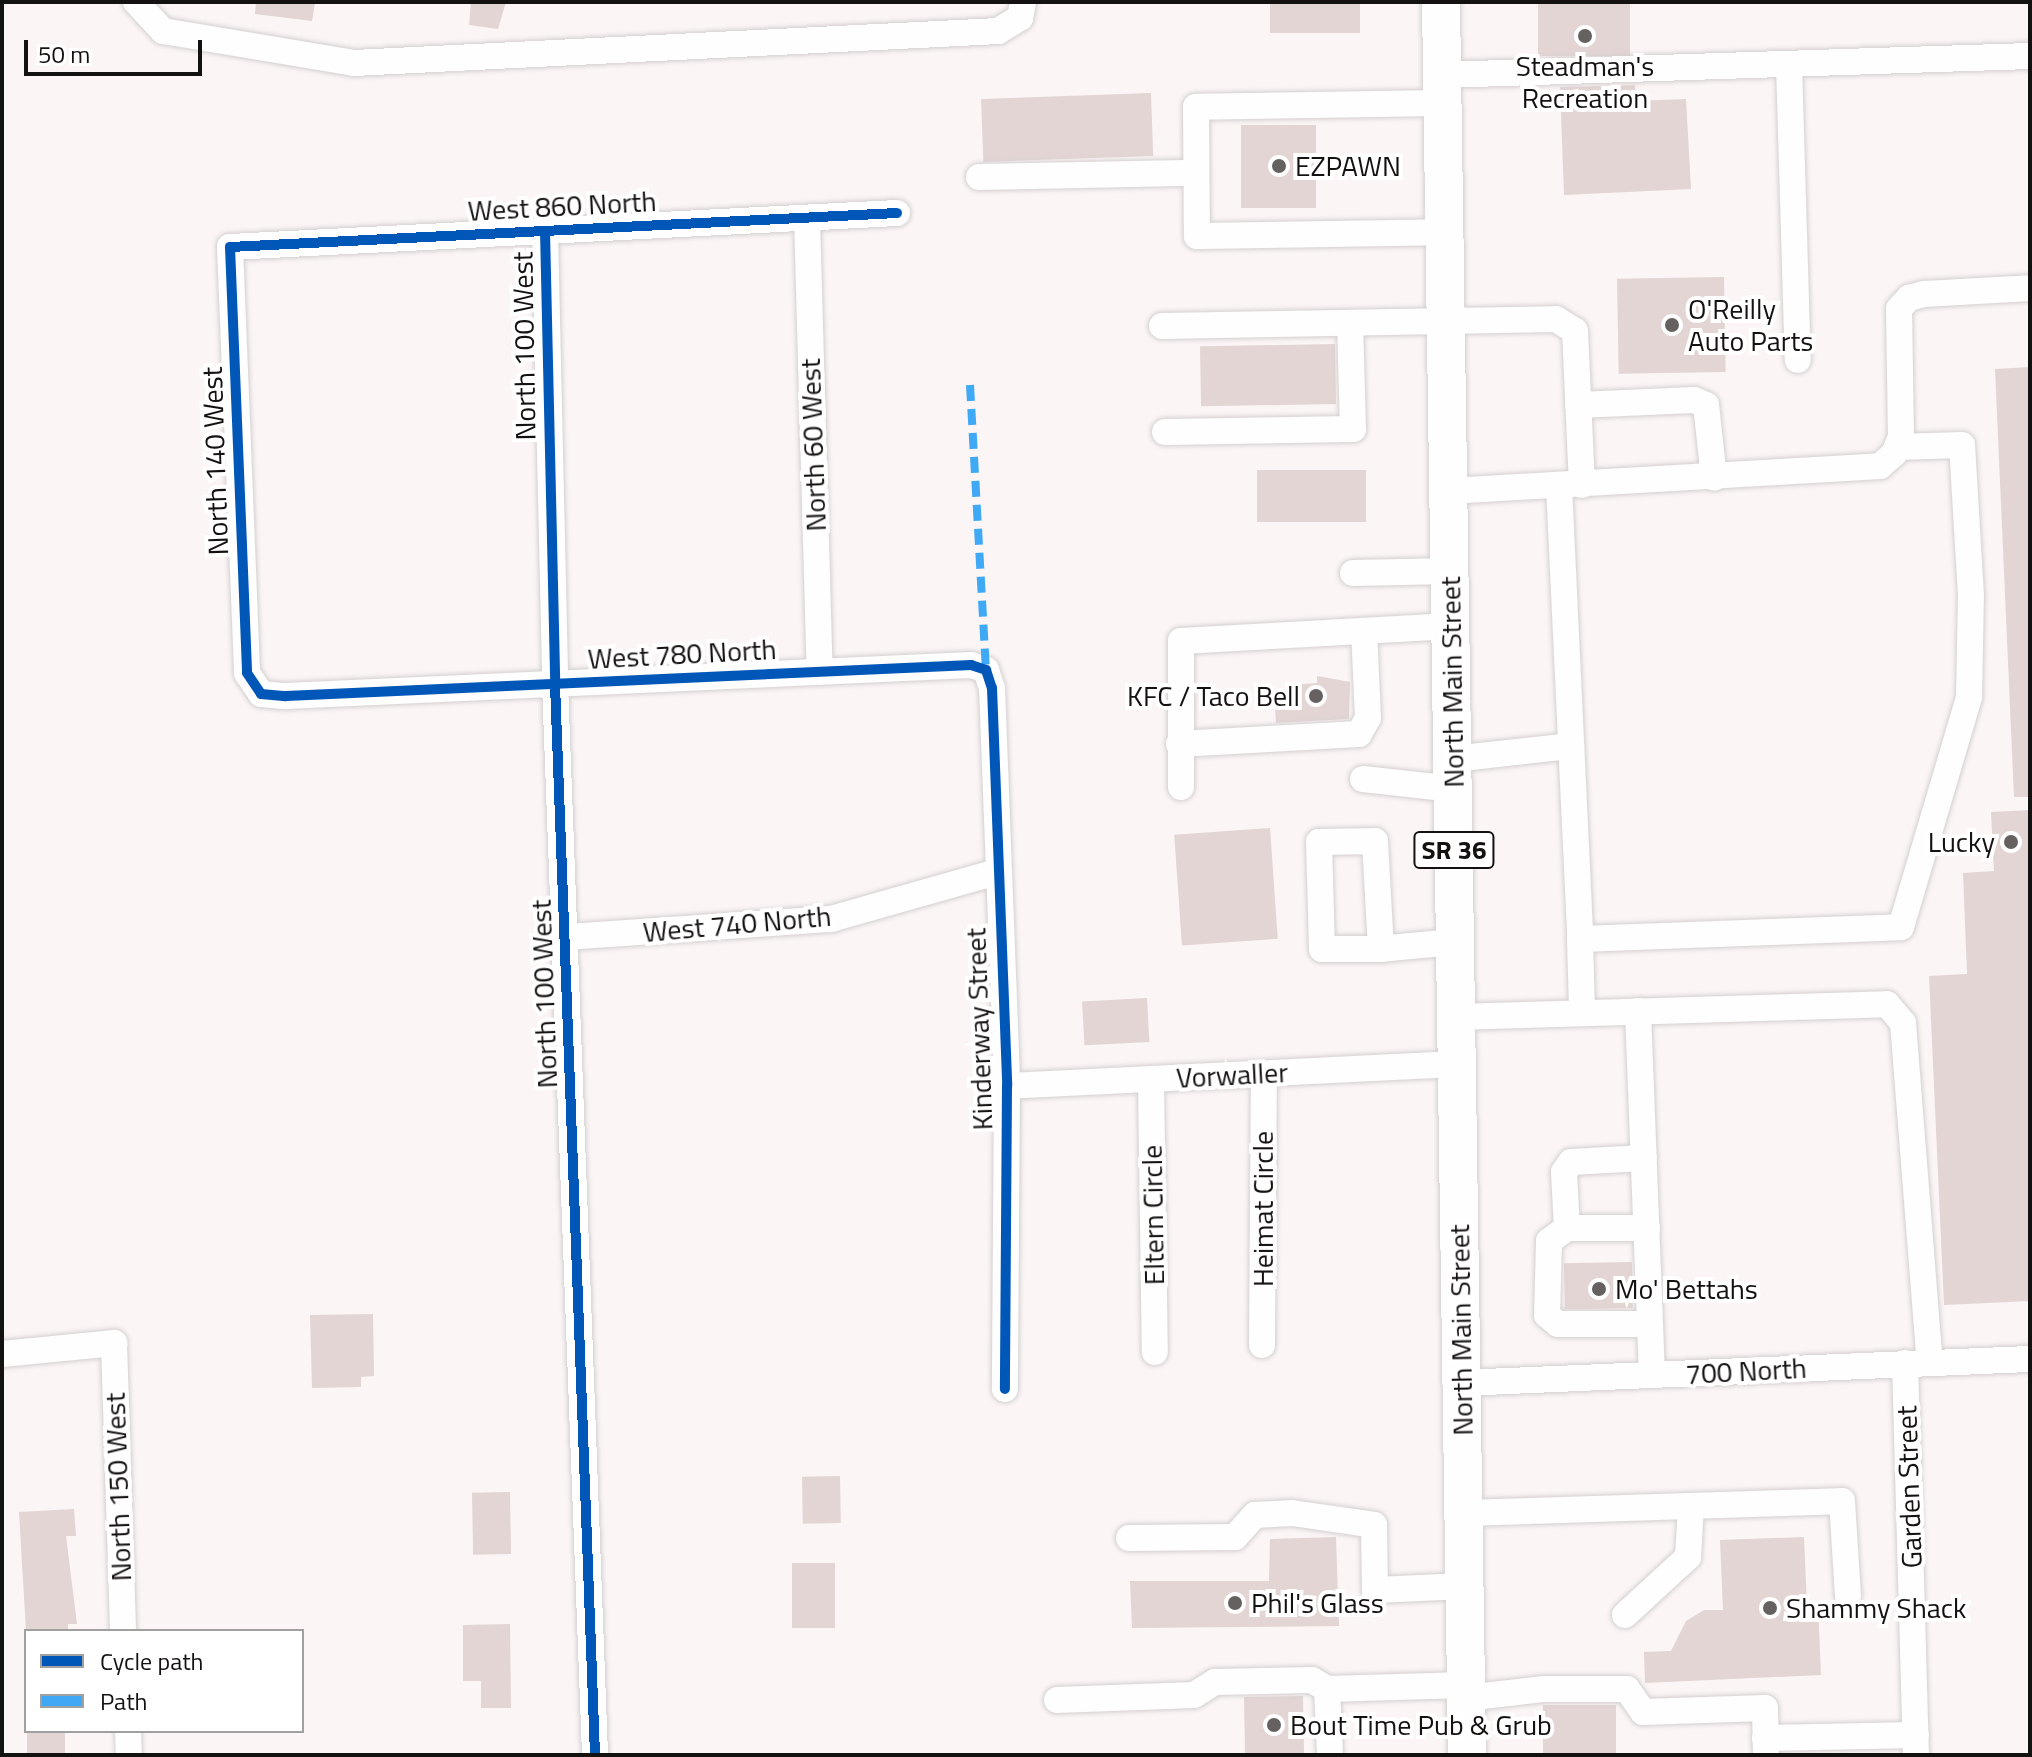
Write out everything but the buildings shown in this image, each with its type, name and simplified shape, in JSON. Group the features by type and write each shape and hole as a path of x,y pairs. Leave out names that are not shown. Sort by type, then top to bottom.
{"highway":[{"name":"North Main Street","path":"1441,2 1466,1691"},
{"name":"SR 36","path":"1466,1691 1467,1755"}],"street":[{"path":"136,2 163,31 354,63 998,31 1020,18 1023,2"},
{"path":"1445,232 1197,236 1196,107 1789,65 2030,56"},
{"path":"1789,65 1798,360"},
{"path":"979,177 1196,173"},
{"name":"West 860 North","path":"230,247 897,213"},
{"name":"North 60 West","path":"807,218 820,672"},
{"name":"North 100 West","path":"545,231 555,684 567,937 595,1755"},
{"name":"North 140 West","path":"230,247 247,673"},
{"path":"1449,491 1864,471 1880,466 1897,447 1899,309 1909,298 1924,294 2030,288"},
{"path":"1162,326 1556,319 1575,331 1578,405 1570,485 1571,746 1582,1012"},
{"path":"1165,432 1353,429 1350,323"},
{"path":"1578,405 1694,400 1706,405 1714,478"},
{"path":"1580,939 1901,927 1969,697 1971,596 1962,445 1897,447"},
{"path":"1353,573 1450,571"},
{"path":"1181,787 1181,641 1452,626"},
{"path":"1179,744 1359,734 1368,718 1364,631"},
{"name":"West 780 North","path":"247,673 261,694 286,696 971,665 986,670"},
{"name":"Kinderway Street","path":"986,670 992,688 1007,1086 1005,1389"},
{"path":"1363,779 1453,774 1571,746"},
{"path":"1381,949 1375,841 1319,842 1322,949 1381,949 1455,942"},
{"name":"West 740 North","path":"567,937 831,919 997,872"},
{"name":"Garden Street","path":"1638,1011 1874,1001 1897,1012 1903,1023 1917,1363 1916,1745"},
{"path":"1456,1017 1638,1011 1652,1375"},
{"name":"Vorwaller","path":"1007,1086 1457,1064"},
{"name":"Heimat Circle","path":"1262,1345 1264,1074"},
{"name":"Eltern Circle","path":"1151,1079 1155,1352"},
{"path":"1567,1228 1564,1172 1571,1162 1644,1158"},
{"path":"1647,1228 1567,1228 1549,1241 1545,1255 1547,1315 1558,1324 1650,1324"},
{"name":"North 150 West","path":"2,1354 114,1343 123,1629"},
{"name":"700 North","path":"1461,1383 2030,1359"},
{"path":"1464,1513 1842,1501 1848,1596"},
{"path":"1625,1615 1688,1557 1691,1506"},
{"path":"1129,1538 1235,1537 1255,1515 1292,1513 1374,1525 1375,1590 1465,1586"},
{"path":"1057,1700 1194,1695 1215,1682 1312,1680 1327,1689 1627,1689 1643,1712 1765,1708 1766,1747 1916,1745"},
{"path":"1327,1689 1330,1755"},
{"path":"128,1733 129,1755"}],"marked path":[{"path":"970,385 986,670"}],"cycle path":[{"path":"897,213 230,247 247,673 261,694 286,696 971,665 986,670 992,688 1007,1086 1005,1389"},
{"path":"545,231 555,684 595,1755"}],"place":[{"name":"Steadman's Recreation","path":"1585,36"},
{"name":"EZPAWN","path":"1279,166"},
{"name":"O'Reilly Auto Parts","path":"1672,325"},
{"name":"KFC / Taco Bell","path":"1316,696"},
{"name":"Lucky","path":"2011,842"},
{"name":"Mo' Bettahs","path":"1599,1289"},
{"name":"Phil's Glass","path":"1235,1603"},
{"name":"Shammy Shack","path":"1770,1608"},
{"name":"Bout Time Pub & Grub","path":"1274,1725"}]}
